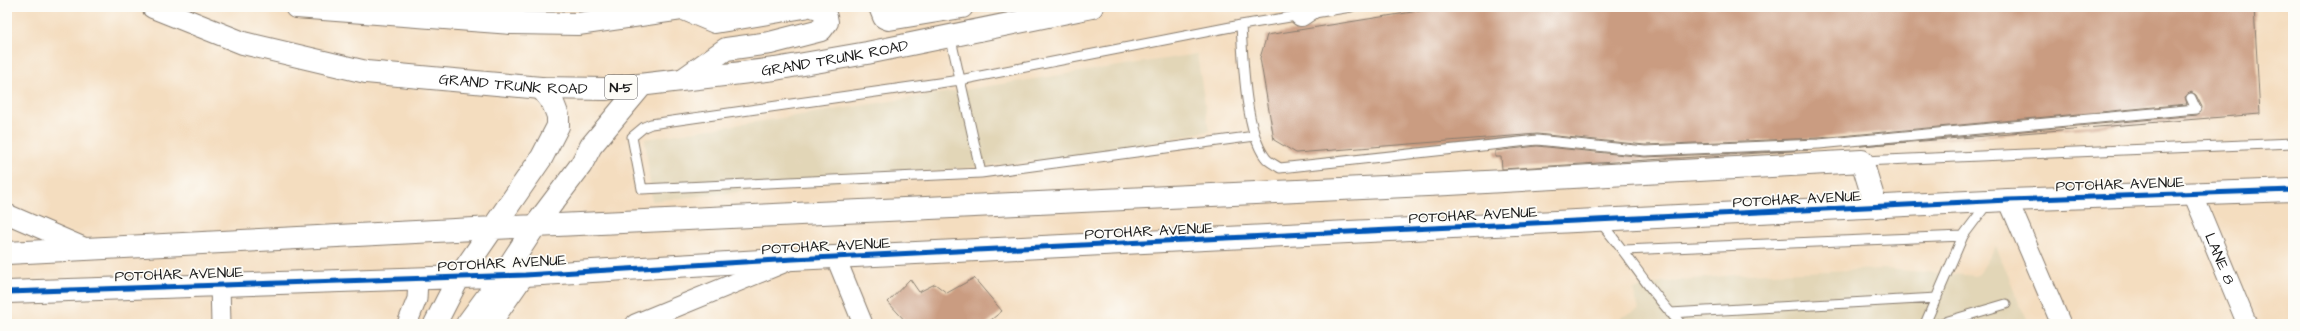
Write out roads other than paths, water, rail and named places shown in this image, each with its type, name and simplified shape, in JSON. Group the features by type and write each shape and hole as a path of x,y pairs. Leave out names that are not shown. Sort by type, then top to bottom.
{"main road":[{"name":"GRAND TRUNK ROAD","path":"153,7 243,43 366,72 541,88 605,89 642,86 775,69 867,53 1089,7"},
{"path":"296,7 474,16 513,15 578,24 689,8 715,22 804,7"},
{"path":"683,80 726,49 770,43 821,30 827,22 826,15 815,7"},
{"path":"880,7 884,17 889,19 962,7"},
{"path":"467,324 503,275 535,226 581,165 592,146 642,86"},
{"path":"435,324 459,277 542,157 558,126 558,116 553,103 541,88"},
{"path":"1862,161 1876,207"},
{"name":"POTOHAR AVENUE","path":"7,253 535,226 1441,184 1862,161"},
{"name":"POTOHAR AVENUE","path":"7,292 525,275 793,259 1599,220 1999,201 2293,190"}],"street":[{"name":"LANE 8","path":"2193,194 2247,324"},
{"path":"1999,201 2061,324"},
{"path":"7,214 88,250"},
{"path":"836,258 863,324"},
{"path":"635,324 793,259"},
{"path":"491,324 525,275"},
{"path":"407,324 416,299 418,279"},
{"path":"220,284 221,324"}],"lane":[{"path":"1255,136 981,173 642,189 632,137 644,127 651,124 960,80 1307,11 1351,7"},
{"path":"1241,25 1244,74 1255,136 1266,158 1280,168 1339,160 1537,140 1645,151 1819,144 2196,110 2192,98"},
{"path":"950,35 981,173"},
{"path":"1862,161 2293,143"},
{"path":"1925,324 1963,236 1999,201"},
{"path":"1599,220 1624,250 1653,293 1681,324"},
{"path":"1624,250 1963,236"},
{"path":"1670,313 1937,298"},
{"path":"1938,324 2006,304"}]}
